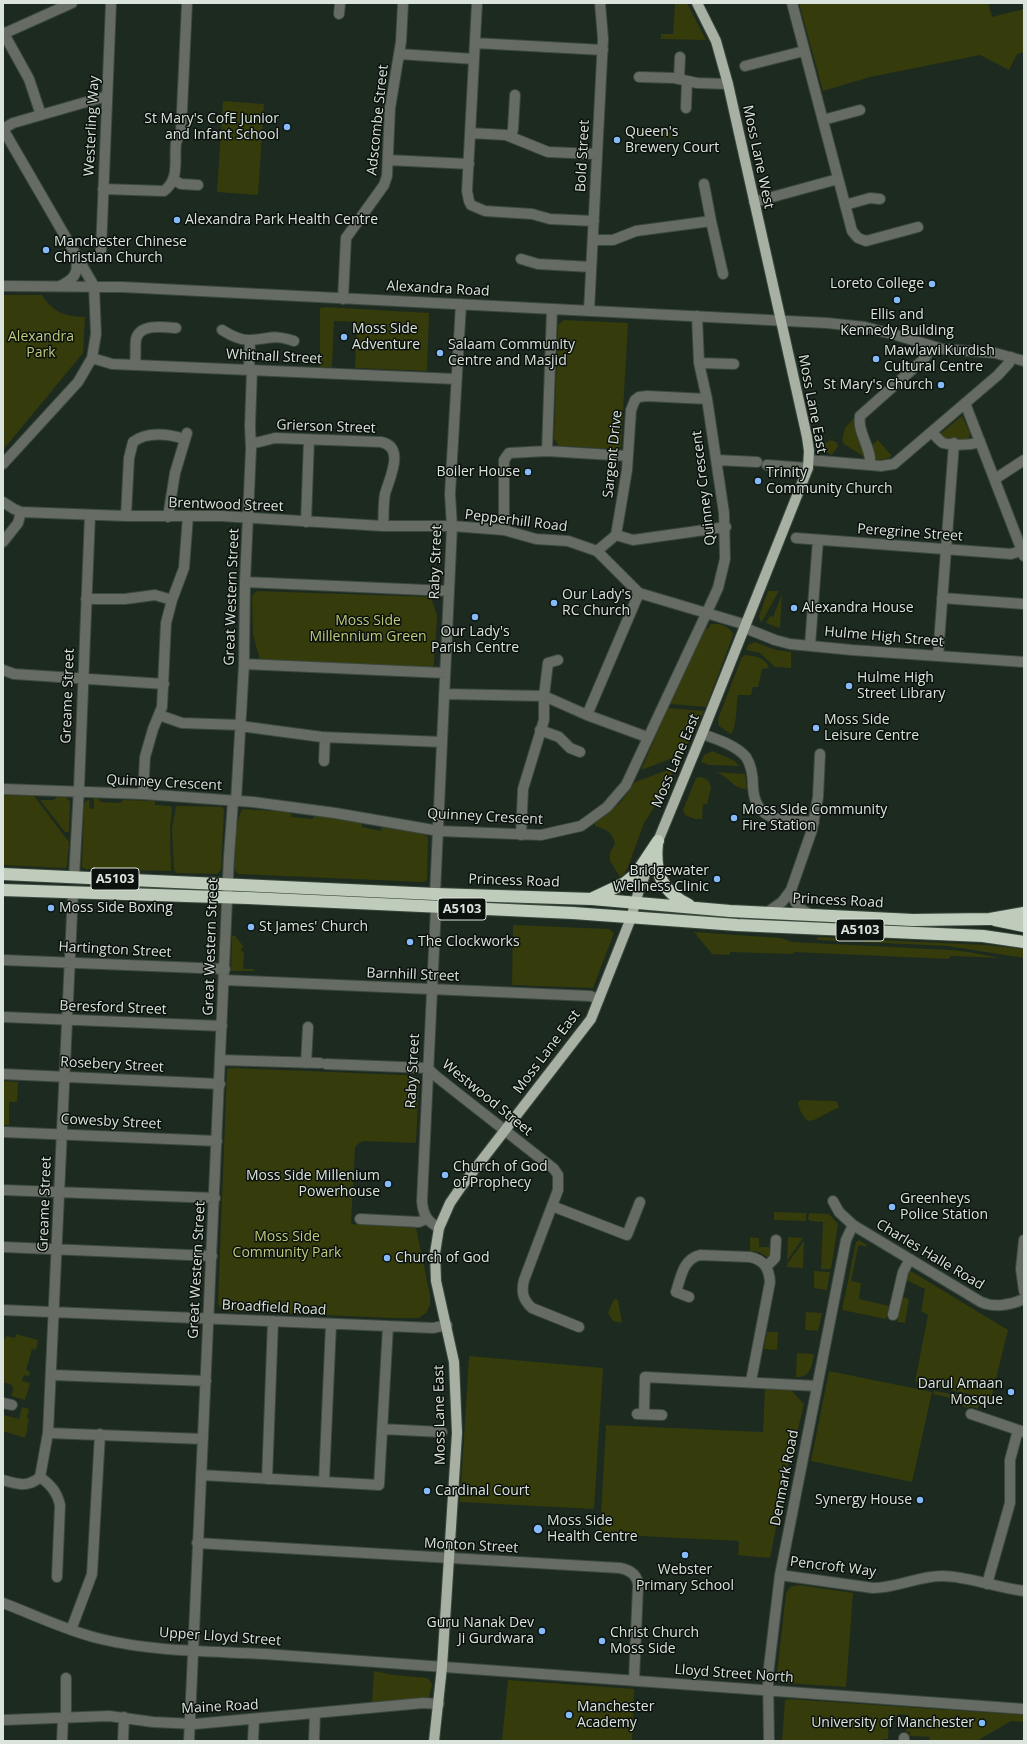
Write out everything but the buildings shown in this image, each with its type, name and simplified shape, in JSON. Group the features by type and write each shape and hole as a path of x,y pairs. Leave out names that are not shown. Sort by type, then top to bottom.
{"highway":[{"path":"592,899 625,883 636,874 658,841"},
{"path":"658,841 656,864 662,882 675,897 694,908"},
{"name":"Princess Road","path":"3,874 435,894 592,899 694,908 913,920 990,919 1024,913"},
{"name":"Princess Road","path":"3,890 436,907 744,926 983,936 1024,942"},
{"path":"990,919 1024,926"}],"main road":[{"name":"Moss Lane West","path":"697,3 716,41 728,84 781,321"},
{"name":"Moss Lane East","path":"434,1741 442,1667 457,1433 454,1362 447,1325 436,1282 435,1253 439,1228 454,1197 591,1019 632,918 636,902 658,841 809,464 807,438 781,321"}],"street":[{"path":"40,115 29,79 3,33 58,6 72,3"},
{"name":"Westerling Way","path":"101,251 112,3"},
{"path":"103,189 164,191 170,186 174,178 176,142 181,132 187,3"},
{"path":"339,14 340,3"},
{"name":"Adscombe Street","path":"343,299 346,238 384,185 387,176 390,108 399,54 403,3"},
{"path":"477,3 467,191 471,205 485,211 532,214 550,219 594,221"},
{"name":"Bold Street","path":"589,311 603,23 600,3"},
{"path":"792,3 852,231 862,240 872,240 918,227"},
{"path":"475,43 602,50"},
{"path":"745,66 804,51"},
{"path":"399,54 474,59"},
{"path":"680,57 686,108"},
{"path":"639,76 683,80 697,83 728,84"},
{"path":"511,137 513,129 515,95"},
{"path":"3,464 65,397 83,374 92,358 96,334 94,286 3,129 13,123 107,96"},
{"path":"823,120 860,110"},
{"path":"470,133 499,134 511,137 548,152 596,154"},
{"path":"388,160 469,164"},
{"path":"174,178 182,184 198,185"},
{"path":"754,202 838,179"},
{"path":"704,184 724,274"},
{"path":"845,205 870,198 880,199"},
{"path":"593,240 613,240 636,230 711,221"},
{"path":"60,286 75,276 77,270 76,255"},
{"path":"521,259 538,264 591,267"},
{"name":"Alexandra Road","path":"3,286 94,286 827,323 865,327 930,346 952,350 995,353 1024,361"},
{"name":"Raby Street","path":"435,894 439,831 444,673 452,526 450,494 461,304"},
{"path":"547,451 552,309"},
{"name":"Quinney Crescent","path":"3,789 78,793 143,794 235,801 335,813 439,831 541,835 581,826 607,807 626,785 707,612 723,573 726,559 726,527 707,399 699,363 697,316"},
{"path":"135,365 136,338 139,333 148,328 176,328"},
{"path":"222,330 232,336 250,341 273,337 294,341"},
{"name":"Great Western Street","path":"189,1741 197,1543 215,1198 230,830 235,801 244,664 245,582 251,444 250,341"},
{"path":"870,465 870,456 860,424 860,416 923,360 928,353 930,346"},
{"path":"717,460 762,464 886,466 896,462 998,375 1009,363 1011,357"},
{"name":"Whitnall Street","path":"92,358 112,364 456,379"},
{"path":"699,363 734,364"},
{"name":"Sargent Drive","path":"616,535 628,456 631,410 635,400 639,397 648,396 707,399"},
{"path":"965,403 1023,553"},
{"path":"932,432 942,442 973,444 980,441"},
{"path":"126,516 129,458 133,442 144,435 186,435 174,473 168,517"},
{"name":"Grierson Street","path":"251,444 275,438 381,442 389,445 393,452 394,460 385,495 383,526"},
{"path":"306,522 309,440"},
{"path":"938,656 954,443"},
{"path":"504,530 504,460 506,456 514,452 547,451 628,456"},
{"path":"994,479 1024,460"},
{"name":"Brentwood Street","path":"3,502 21,512 126,516 248,518 383,526 452,526"},
{"path":"3,542 18,523 21,512"},
{"name":"Greame Street","path":"74,877 90,515"},
{"path":"143,794 145,757 153,729 162,707 166,623 172,600 185,563 188,516"},
{"name":"Pepperhill Road","path":"452,526 504,530 536,539 568,541 597,551 639,593 707,612 745,626"},
{"path":"597,551 616,535 633,540 726,527"},
{"name":"Peregrine Street","path":"796,538 1011,554 1023,553"},
{"path":"810,645 818,540"},
{"path":"245,582 449,591"},
{"path":"587,715 639,593"},
{"path":"86,599 125,599 155,595 172,600"},
{"path":"942,598 1024,604"},
{"name":"Hulme High Street","path":"745,626 778,641 852,650 1024,662"},
{"path":"522,835 523,788 544,720 544,696 548,663 558,660"},
{"path":"244,664 444,673"},
{"path":"4,674 164,684"},
{"path":"444,694 544,696 587,715 648,738"},
{"path":"159,715 182,723 240,726 325,737 442,742"},
{"path":"540,730 559,737 570,748 580,752"},
{"path":"702,734 729,746 745,757 752,772 755,800 759,808 764,813 781,819 814,822"},
{"path":"324,761 325,737"},
{"path":"567,758 570,748"},
{"path":"768,912 782,902 791,890 814,822 818,797 820,754"},
{"path":"791,890 794,902 800,910 812,915"},
{"name":"Greame Street","path":"40,1477 48,1432 52,1375 73,892"},
{"name":"Raby Street","path":"426,1219 422,1201 427,1068 436,907"},
{"name":"Hartington Street","path":"3,960 225,969"},
{"name":"Barnhill Street","path":"224,980 594,997 599,999"},
{"name":"Beresford Street","path":"3,1017 222,1026"},
{"path":"306,1063 308,1027"},
{"name":"Westwood Street","path":"221,1060 427,1068 437,1078 554,1169 558,1175 558,1190 552,1206"},
{"name":"Rosebery Street","path":"3,1074 220,1084"},
{"name":"Cowesby Street","path":"3,1132 217,1141"},
{"path":"3,1190 215,1198"},
{"name":"Charles Halle Road","path":"832,1201 839,1212 853,1224 983,1303 993,1305 1013,1304 1024,1299"},
{"path":"579,1327 532,1308 527,1303 522,1293 524,1280 552,1206 627,1235 640,1202"},
{"path":"360,1219 419,1222 426,1219 439,1228"},
{"name":"Denmark Road","path":"769,1741 767,1690 780,1575 846,1240 853,1224"},
{"path":"766,1266 775,1258 776,1240"},
{"path":"1024,1240 1022,1269 1024,1291"},
{"path":"3,1247 212,1256"},
{"path":"689,1297 676,1292 686,1264 693,1257 700,1255 750,1257 757,1259 766,1266 770,1282 751,1381"},
{"path":"893,1316 903,1272 910,1259"},
{"name":"Broadfield Road","path":"3,1310 433,1328 447,1325"},
{"path":"267,1479 273,1322"},
{"path":"324,1482 330,1324"},
{"path":"201,1475 379,1485 388,1326"},
{"path":"52,1375 206,1381"},
{"path":"662,1415 640,1414 645,1377 751,1381 817,1386"},
{"path":"971,1414 1021,1431 1010,1460 1010,1503 987,1584"},
{"path":"382,1430 442,1432"},
{"path":"48,1432 202,1439"},
{"path":"71,1630 92,1574 100,1434"},
{"path":"3,1480 26,1485 35,1482 40,1477 54,1489 58,1496 60,1505 57,1577"},
{"name":"Monton Street","path":"197,1543 620,1568 629,1571 636,1578 638,1586 634,1680"},
{"name":"Pencroft Way","path":"780,1575 873,1588 885,1588 923,1578 944,1576 1024,1591"},
{"name":"Upper Lloyd Street","path":"3,1603 71,1630 112,1642 168,1650 265,1654 442,1667"},
{"name":"Lloyd Street North","path":"442,1667 1024,1709"},
{"path":"62,1741 65,1717 66,1678"},
{"name":"Maine Road","path":"3,1720 65,1717 124,1717 153,1722 190,1724 254,1720 432,1703 439,1704"},
{"path":"314,1741 315,1714"},
{"path":"123,1741 124,1717"},
{"path":"253,1741 254,1720"}],"green space":[{"path":"675,3 687,3 706,40 661,39 661,34 673,34"},
{"path":"799,3 988,3 992,17 1024,9 1024,52 1017,54 1009,70 980,55 870,77 823,91"},
{"path":"223,101 264,104 258,195 217,192"},
{"path":"634,131 678,133 677,138 633,136"},
{"name":"Alexandra Park","path":"3,295 42,295 55,310 71,316 85,317 83,353 3,450"},
{"path":"325,307 429,313 427,371 355,368 357,322 334,321 332,367 320,367 320,308"},
{"path":"564,320 628,323 621,446 617,449 559,446 554,439 558,325"},
{"path":"962,416 970,433 968,440 946,440 940,434"},
{"path":"853,419 863,450 863,456 844,444 842,440 845,428"},
{"path":"830,440 836,442 838,446 832,455 823,451 821,446"},
{"path":"878,440 892,456 886,459 877,460 872,445"},
{"name":"Moss Side Millennium Green","path":"257,591 431,597 437,616 433,667 260,660 253,635 252,596"},
{"path":"768,591 779,591 761,623 759,616"},
{"path":"782,594 780,628 766,623 770,616 773,617"},
{"path":"711,624 717,624 729,628 733,633 706,707 670,704 706,628 708,629"},
{"path":"755,642 776,650 791,652 791,668 775,667 760,653 746,650 748,645"},
{"path":"744,655 762,659 769,668 762,669 758,687 753,687 751,695 738,695 735,721 731,734 719,726 718,719 741,659"},
{"path":"668,708 704,711 683,754 641,770"},
{"path":"712,751 733,760 740,766 709,765 701,762 704,755"},
{"path":"676,767 659,800 644,823 628,867 624,874 620,877 610,861 610,853 615,843 614,839 608,832 595,826 595,823 621,802 635,782"},
{"path":"715,772 745,774 747,789 733,784 724,776"},
{"path":"701,777 708,780 711,788 707,804 703,804 702,819 695,819 685,815 683,810 696,778"},
{"path":"3,795 34,796 69,842 67,866 65,868 3,865"},
{"path":"58,796 65,796 70,802 69,832 65,832 40,800 54,800"},
{"path":"94,798 99,799 100,802 120,803 123,800 155,801 155,805 171,806 171,871 86,869 82,867 84,805 86,801 90,800 89,808 94,809"},
{"path":"176,806 222,807 224,810 221,870 217,874 176,873 174,869 172,829"},
{"path":"243,809 291,812 291,817 312,819 315,816 362,823 362,827 381,831 382,827 424,833 428,837 427,880 423,882 238,874 235,870 236,838 238,820"},
{"path":"513,925 609,929 614,933 593,988 512,985"},
{"path":"694,932 781,938 792,942 951,950 1000,958 951,956 948,959 794,952 793,954 730,952 730,955 712,954"},
{"path":"232,936 235,936 244,947 241,948 241,951 244,952 243,969 254,969 254,971 231,971"},
{"path":"817,937 986,945 1024,949 1024,958 947,946 817,940"},
{"name":"Moss Side Community Park","path":"233,1068 406,1075 415,1076 419,1081 416,1143 364,1141 355,1147 351,1224 416,1228 430,1295 430,1305 426,1313 419,1318 395,1318 223,1311 218,1304 227,1069"},
{"path":"3,1081 18,1082 17,1102 9,1102 9,1125 3,1125"},
{"path":"801,1100 834,1101 837,1102 839,1107 814,1120 808,1121 799,1107 798,1102"},
{"path":"774,1212 806,1213 806,1221 774,1220"},
{"path":"809,1213 829,1214 838,1224 831,1269 821,1269 823,1222 811,1221 808,1219"},
{"path":"750,1237 759,1238 759,1247 769,1247 770,1255 767,1257 759,1252 750,1251"},
{"path":"788,1238 803,1238 787,1261"},
{"path":"859,1240 867,1245 866,1247 860,1245 858,1247 851,1281 861,1283 859,1299 889,1306 886,1319 842,1310 856,1242"},
{"path":"804,1241 803,1268 787,1267 787,1264"},
{"path":"909,1270 1008,1330 991,1399 915,1382 928,1315 921,1311 925,1289 906,1280"},
{"path":"814,1271 830,1272 827,1290 814,1288"},
{"path":"902,1297 909,1299 905,1323 897,1322"},
{"path":"614,1299 618,1300 622,1323 613,1321 608,1313"},
{"path":"806,1312 822,1313 818,1331 805,1330"},
{"path":"767,1332 778,1332 777,1350 764,1349"},
{"path":"16,1334 38,1340 36,1350 32,1349 26,1370 30,1372 29,1376 24,1375 22,1381 30,1383 25,1400 11,1396 14,1388 12,1385 3,1382 3,1339 5,1339 6,1336 15,1338"},
{"path":"797,1353 814,1354 810,1370 801,1377 796,1377"},
{"path":"469,1356 603,1368 594,1509 460,1502"},
{"path":"829,1371 932,1392 912,1482 811,1461"},
{"path":"765,1388 790,1389 804,1404 796,1438 793,1441 770,1558 738,1555 739,1541 600,1534 606,1425 763,1432"},
{"path":"934,1391 977,1398 979,1402 978,1409 970,1406 968,1408 962,1406 963,1401 933,1394"},
{"path":"22,1407 29,1409 27,1418 29,1419 28,1427 25,1438 3,1431 4,1415 19,1419"},
{"path":"799,1585 853,1593 846,1687 784,1683 779,1679 777,1673 786,1593 790,1587"},
{"path":"374,1671 394,1675 428,1678 432,1684 429,1698 372,1703"},
{"name":"Manchester Academy","path":"508,1680 634,1689 632,1741 502,1741"},
{"path":"785,1700 1024,1715 1024,1722 1011,1721 977,1741 929,1741 930,1737 910,1736 910,1732 906,1732 907,1715 898,1714 898,1717 889,1717 888,1739 883,1739 883,1741 782,1741"}],"place":[{"name":"St Mary's CofE Junior and Infant School","path":"287,127"},
{"name":"Queen's Brewery Court","path":"617,140"},
{"name":"Alexandra Park Health Centre","path":"177,220"},
{"name":"Manchester Chinese Christian Church","path":"46,250"},
{"name":"Loreto College","path":"932,284"},
{"name":"Ellis and Kennedy Building","path":"897,300"},
{"name":"Moss Side Adventure","path":"344,337"},
{"name":"Salaam Community Centre and Masjid","path":"440,353"},
{"name":"Mawlawi Kurdish Cultural Centre","path":"876,359"},
{"name":"St Mary's Church","path":"941,385"},
{"name":"Boiler House","path":"528,472"},
{"name":"Trinity Community Church","path":"758,481"},
{"name":"Our Lady's RC Church","path":"554,603"},
{"name":"Alexandra House","path":"794,608"},
{"name":"Our Lady's Parish Centre","path":"475,617"},
{"name":"Hulme High Street Library","path":"849,686"},
{"name":"Moss Side Leisure Centre","path":"816,728"},
{"name":"Moss Side Community Fire Station","path":"734,818"},
{"name":"Bridgewater Wellness Clinic","path":"717,879"},
{"name":"Moss Side Boxing","path":"51,908"},
{"name":"St James' Church","path":"251,927"},
{"name":"The Clockworks","path":"410,942"},
{"name":"Church of God of Prophecy","path":"445,1175"},
{"name":"Moss Side Millenium Powerhouse","path":"388,1184"},
{"name":"Greenheys Police Station","path":"892,1207"},
{"name":"Church of God","path":"387,1258"},
{"name":"Darul Amaan Mosque","path":"1011,1392"},
{"name":"Cardinal Court","path":"427,1491"},
{"name":"Synergy House","path":"920,1500"},
{"name":"Moss Side Health Centre","path":"538,1529"},
{"name":"Webster Primary School","path":"685,1555"},
{"name":"Guru Nanak Dev Ji Gurdwara","path":"542,1631"},
{"name":"Christ Church Moss Side","path":"602,1641"},
{"name":"Manchester Academy","path":"569,1715"},
{"name":"University of Manchester","path":"982,1723"}]}
